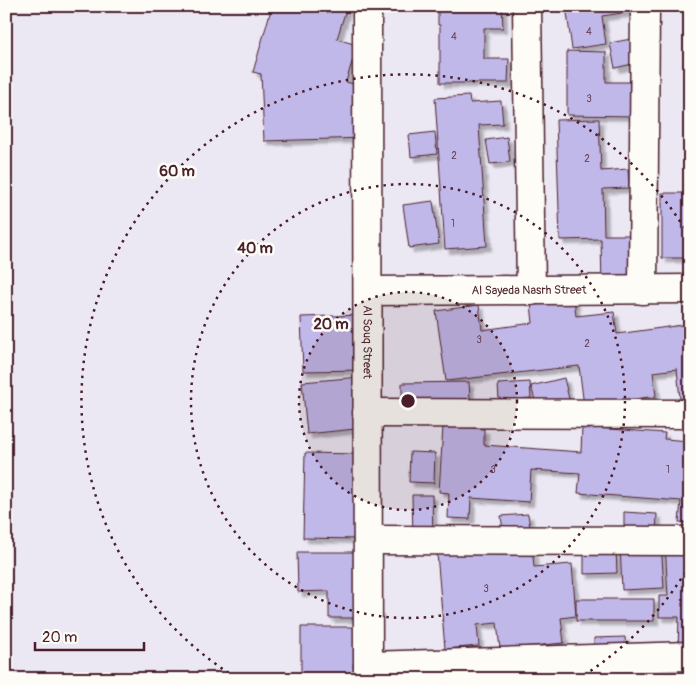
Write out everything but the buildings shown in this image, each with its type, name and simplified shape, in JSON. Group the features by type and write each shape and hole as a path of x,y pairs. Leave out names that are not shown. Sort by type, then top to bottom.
{"street":[{"name":"Al Souq Street","path":"367,6 368,672"},
{"path":"527,6 531,291"},
{"path":"643,290 645,6"},
{"name":"Al Sayeda Nasrh Street","path":"368,291 690,289"},
{"path":"367,413 690,414"},
{"path":"368,540 690,541"},
{"path":"368,672 690,656"}]}
